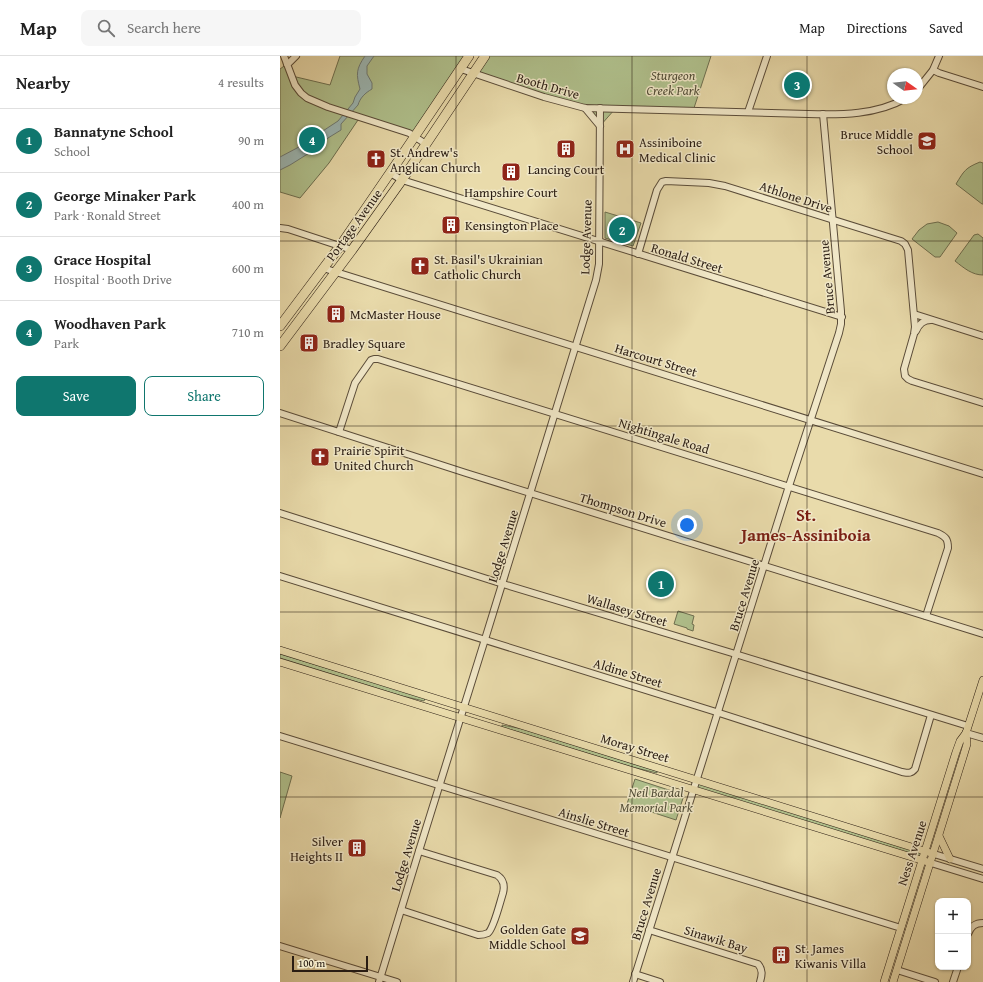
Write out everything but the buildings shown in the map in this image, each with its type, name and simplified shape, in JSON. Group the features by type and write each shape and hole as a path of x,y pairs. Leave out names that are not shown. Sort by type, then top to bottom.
{"highway":[{"name":"Portage Avenue","path":"280,326 340,246 470,56"},
{"name":"Portage Avenue","path":"280,346 336,272 402,180 485,56"}],"main road":[{"name":"Moray Street","path":"280,650 934,854"},
{"name":"Moray Street","path":"280,662 931,863"},
{"name":"Ness Avenue","path":"884,982 958,747 967,730 983,680"},
{"name":"Ness Avenue","path":"893,982 967,744 967,730"},
{"path":"939,836 950,859"}],"street":[{"path":"284,56 296,85 301,93 311,100 328,107 409,133 426,144"},
{"path":"287,64 296,56"},
{"path":"748,112 767,56"},
{"path":"923,82 933,70 939,56"},
{"name":"Booth Drive","path":"461,69 544,97 585,108 823,114 860,112 895,104"},
{"path":"933,70 983,87"},
{"name":"Booth Drive","path":"585,108 600,126"},
{"name":"Lodge Avenue","path":"380,980 598,272 600,108"},
{"name":"Bruce Avenue","path":"633,982 789,486 839,333 842,317 823,114"},
{"name":"Ronald Street","path":"390,173 402,180 842,317"},
{"name":"Athlone Drive","path":"638,254 657,190 662,182 716,183 905,244 908,250 914,314 914,334"},
{"path":"280,228 288,229 352,250"},
{"name":"Harcourt Street","path":"323,268 983,474"},
{"path":"914,314 983,336"},
{"name":"Athlone Drive","path":"932,320 925,320 919,325 914,334 904,369 905,376 912,381 983,403"},
{"name":"Nightingale Road","path":"340,432 355,383 372,359 376,358 789,486 944,536 948,541 948,548 926,616"},
{"name":"Thompson Drive","path":"280,413 983,634"},
{"name":"Wallasey Street","path":"280,513 503,584 736,654 931,715 983,738"},
{"name":"Aldine Street","path":"280,576 902,772 908,773 915,769 931,715"},
{"name":"Ainslie Street","path":"280,736 901,928"},
{"path":"401,910 482,935 492,928 503,893 503,882 497,875 419,851"},
{"name":"Moray Street","path":"934,854 983,869"},
{"name":"Moray Street","path":"931,863 983,879"},
{"path":"971,927 978,923 983,923"},
{"name":"Sinawik Bay","path":"649,930 758,964 762,973 760,982"},
{"path":"280,946 380,980 397,982"},
{"path":"897,970 935,982"},
{"path":"953,982 957,970"},
{"path":"636,974 660,982"}],"green space":[{"path":"340,56 469,56 415,137 360,117 329,163 300,198 280,192 280,69 287,64 292,76 330,85"},
{"name":"Sturgeon Creek Park","path":"485,56 711,56 693,111 615,109 600,126 585,108 473,73"},
{"path":"980,162 983,163 983,204 956,184 965,170"},
{"path":"605,212 641,223 633,246 605,238"},
{"path":"938,222 949,226 957,233 940,257 935,257 912,239 919,230 927,224"},
{"path":"978,234 983,238 983,275 979,275 965,269 955,261 974,235"},
{"path":"678,611 694,616 692,624 694,625 693,631 674,624"},
{"path":"280,654 425,698 424,701 402,696 280,658"},
{"path":"502,725 523,729 657,771 657,773 632,767 502,727"},
{"path":"280,772 292,776 280,818"},
{"name":"Neil Bardal Memorial Park","path":"635,779 684,795 676,820 627,804"},
{"path":"697,779 925,850 922,861 693,790"}],"water":[{"path":"365,56 374,56 367,66 367,74 372,83 372,89 363,96 358,105 341,124 341,130 328,138 322,145 280,170 280,157 297,148 338,121 353,103 360,89 357,75 358,68"}],"place":[{"name":"Grace Hospital","path":"797,85"},
{"name":"Woodhaven Park","path":"312,140"},
{"name":"Bruce Middle School","path":"927,141"},
{"name":"Lancing Court","path":"566,149"},
{"name":"Assiniboine Medical Clinic","path":"625,149"},
{"name":"St. Andrew's Anglican Church","path":"376,159"},
{"name":"Hampshire Court","path":"511,172"},
{"name":"Kensington Place","path":"451,225"},
{"name":"George Minaker Park","path":"622,230"},
{"name":"St. Basil's Ukrainian Catholic Church","path":"420,266"},
{"name":"McMaster House","path":"336,314"},
{"name":"Bradley Square","path":"309,343"},
{"name":"Prairie Spirit United Church","path":"320,457"},
{"name":"Bannatyne School","path":"661,584"},
{"name":"Silver Heights II","path":"357,848"},
{"name":"Golden Gate Middle School","path":"580,936"},
{"name":"St. James Kiwanis Villa","path":"781,955"}],"district":[{"name":"St. James-Assiniboia","path":"806,524"}]}
